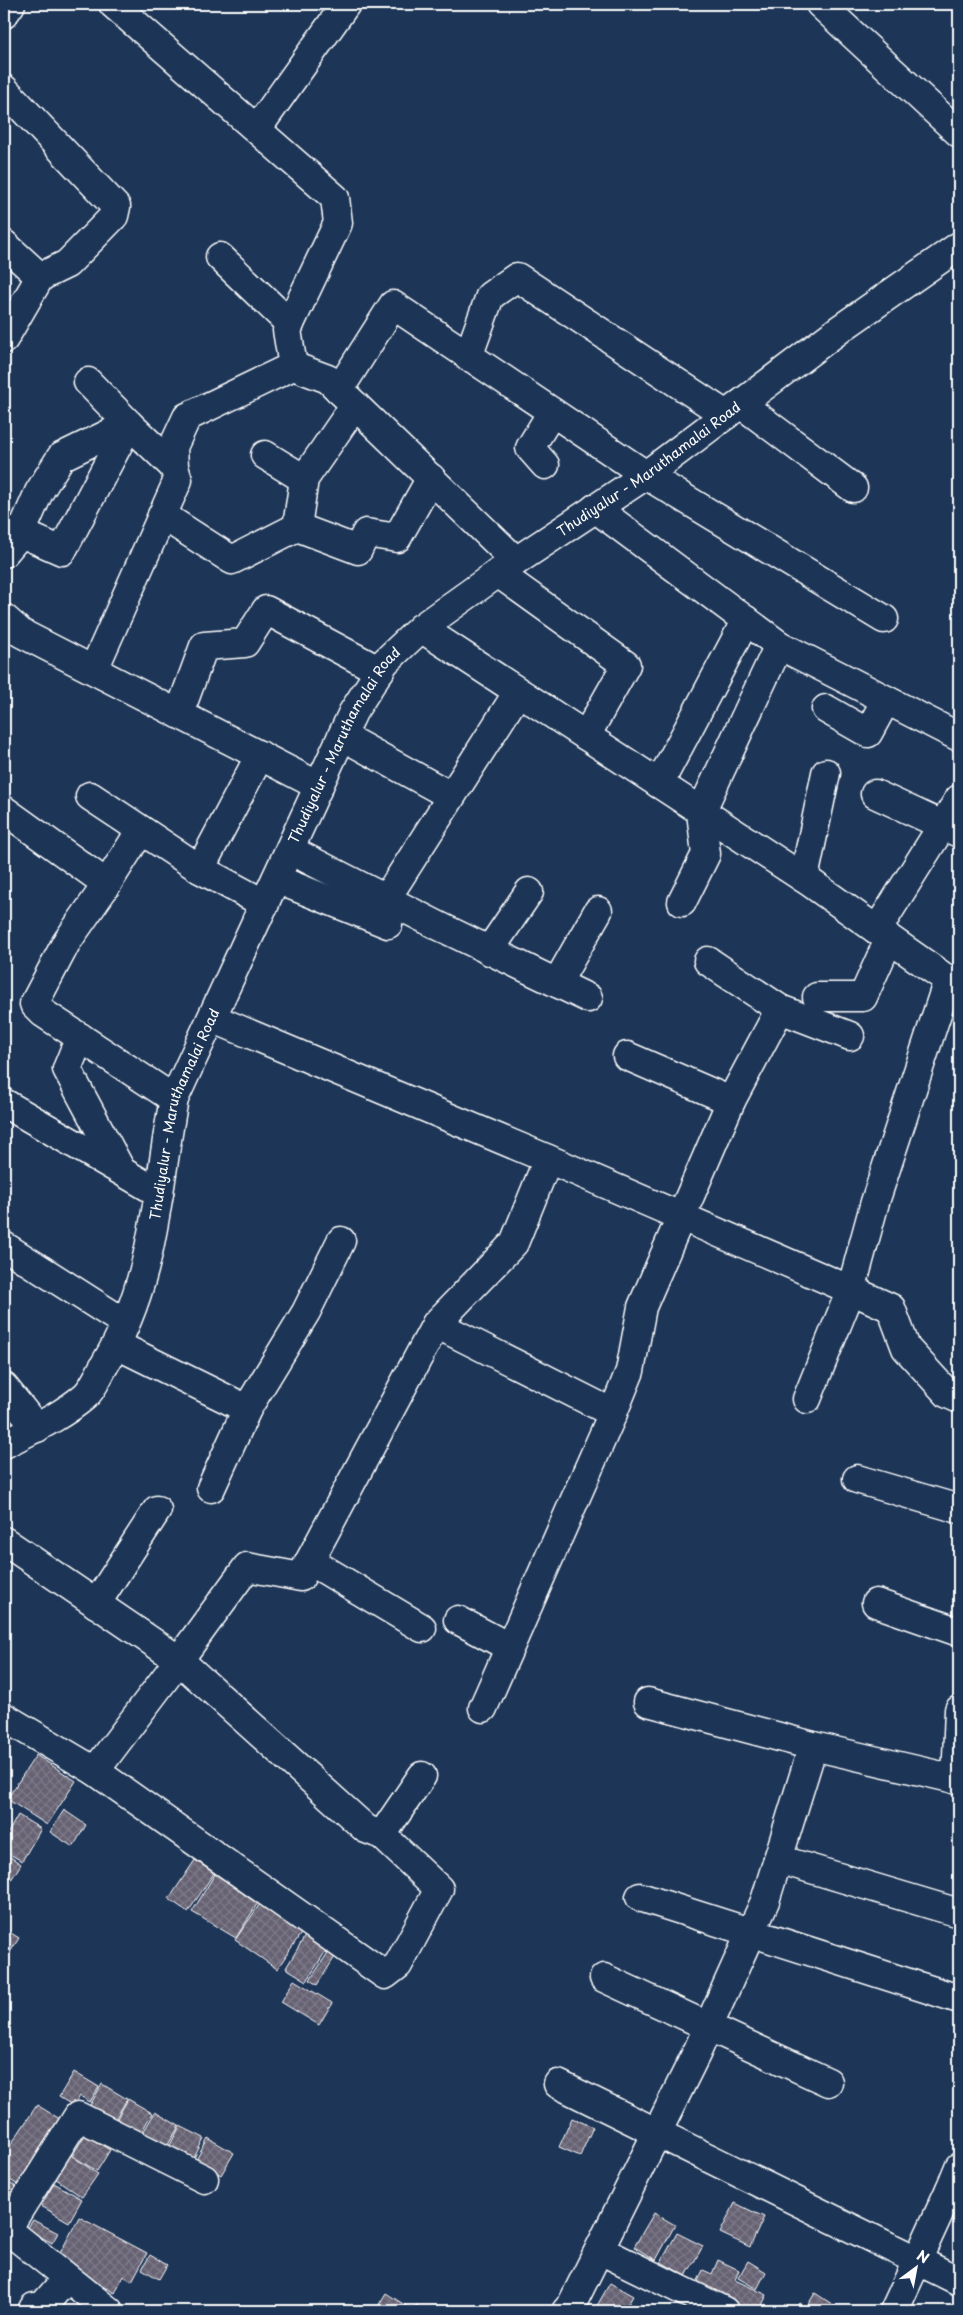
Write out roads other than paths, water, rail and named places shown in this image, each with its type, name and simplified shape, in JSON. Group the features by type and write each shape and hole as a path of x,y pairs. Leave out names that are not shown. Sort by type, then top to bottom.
{"street":[{"path":"4,14 11,4"},
{"path":"113,4 335,198 338,223 287,330 293,366"},
{"path":"257,129 346,4"},
{"path":"820,4 959,133"},
{"path":"4,90 116,207 114,216 67,264 40,277 4,338"},
{"path":"4,244 40,277"},
{"name":"Thudiyalur - Maruthamalai Road","path":"4,1444 37,1428 86,1395 121,1334 143,1279 157,1213 163,1153 174,1099 353,712 385,662 421,628 507,567 646,475 840,329 959,246"},
{"path":"220,257 290,324"},
{"path":"468,357 490,296 516,277 733,409 853,488"},
{"path":"296,527 304,479 393,305 646,475 884,619"},
{"path":"94,669 178,480 174,467 173,447 187,417 293,366 328,379 431,478 507,567 626,665 586,736"},
{"path":"88,382 174,467"},
{"path":"545,465 530,448 552,412"},
{"path":"129,424 62,551 10,539 61,457 129,424"},
{"path":"265,454 304,479"},
{"path":"162,515 232,560 296,527 358,550 366,533 397,538 431,478"},
{"path":"596,508 779,645 959,737"},
{"path":"179,714 204,646 245,644 266,610 380,670"},
{"path":"4,618 21,633 319,786"},
{"path":"659,784 746,620"},
{"path":"421,628 804,878 883,935 954,982 875,1202 851,1290 807,1398"},
{"path":"682,902 706,854 702,812 779,645"},
{"path":"387,912 451,796 518,692"},
{"path":"826,709 868,733 886,700"},
{"path":"342,736 451,796"},
{"path":"200,869 260,755"},
{"path":"804,878 826,772"},
{"path":"875,794 951,829"},
{"path":"90,796 200,869 265,904"},
{"path":"817,997 863,997 883,935 951,829 959,798"},
{"path":"4,810 107,884"},
{"path":"141,830 107,884 66,943 34,1004 43,1013 174,1099"},
{"path":"290,850 387,912"},
{"path":"276,879 387,912 489,950 588,998"},
{"path":"489,950 529,892"},
{"path":"557,983 598,910"},
{"path":"708,961 780,1009 850,1036"},
{"path":"483,1708 630,1371 642,1306 731,1101 780,1009"},
{"path":"212,1018 548,1159 891,1308 906,1348 948,1394 959,1399"},
{"path":"80,1037 67,1069 121,1170"},
{"path":"627,1056 731,1101"},
{"path":"4,1103 159,1193"},
{"path":"95,1771 247,1567 301,1577 436,1324 514,1243 548,1159"},
{"path":"211,1488 247,1409 306,1312 341,1240"},
{"path":"4,1246 121,1334 247,1409"},
{"path":"436,1324 613,1413"},
{"path":"4,1387 37,1428"},
{"path":"857,1479 959,1509"},
{"path":"96,1604 157,1510"},
{"path":"4,1541 179,1660 366,1829 382,1835 438,1889 398,1966 384,1975 95,1771 4,1717"},
{"path":"310,1561 422,1628"},
{"path":"876,1603 959,1632"},
{"path":"458,1620 509,1647"},
{"path":"648,1702 813,1746 957,1780 959,1710"},
{"path":"566,2311 572,2304 600,2250 657,2133 709,2026 765,1902 813,1746"},
{"path":"382,1835 422,1776"},
{"path":"778,1858 959,1913"},
{"path":"640,1897 959,1999"},
{"path":"604,1978 828,2082"},
{"path":"558,2084 959,2281"},
{"path":"109,2311 5,2228 78,2116 204,2179"},
{"path":"894,2311 916,2260 956,2183"},
{"path":"600,2250 724,2311"},
{"path":"32,2311 34,2308 42,2308 67,2278"}]}
